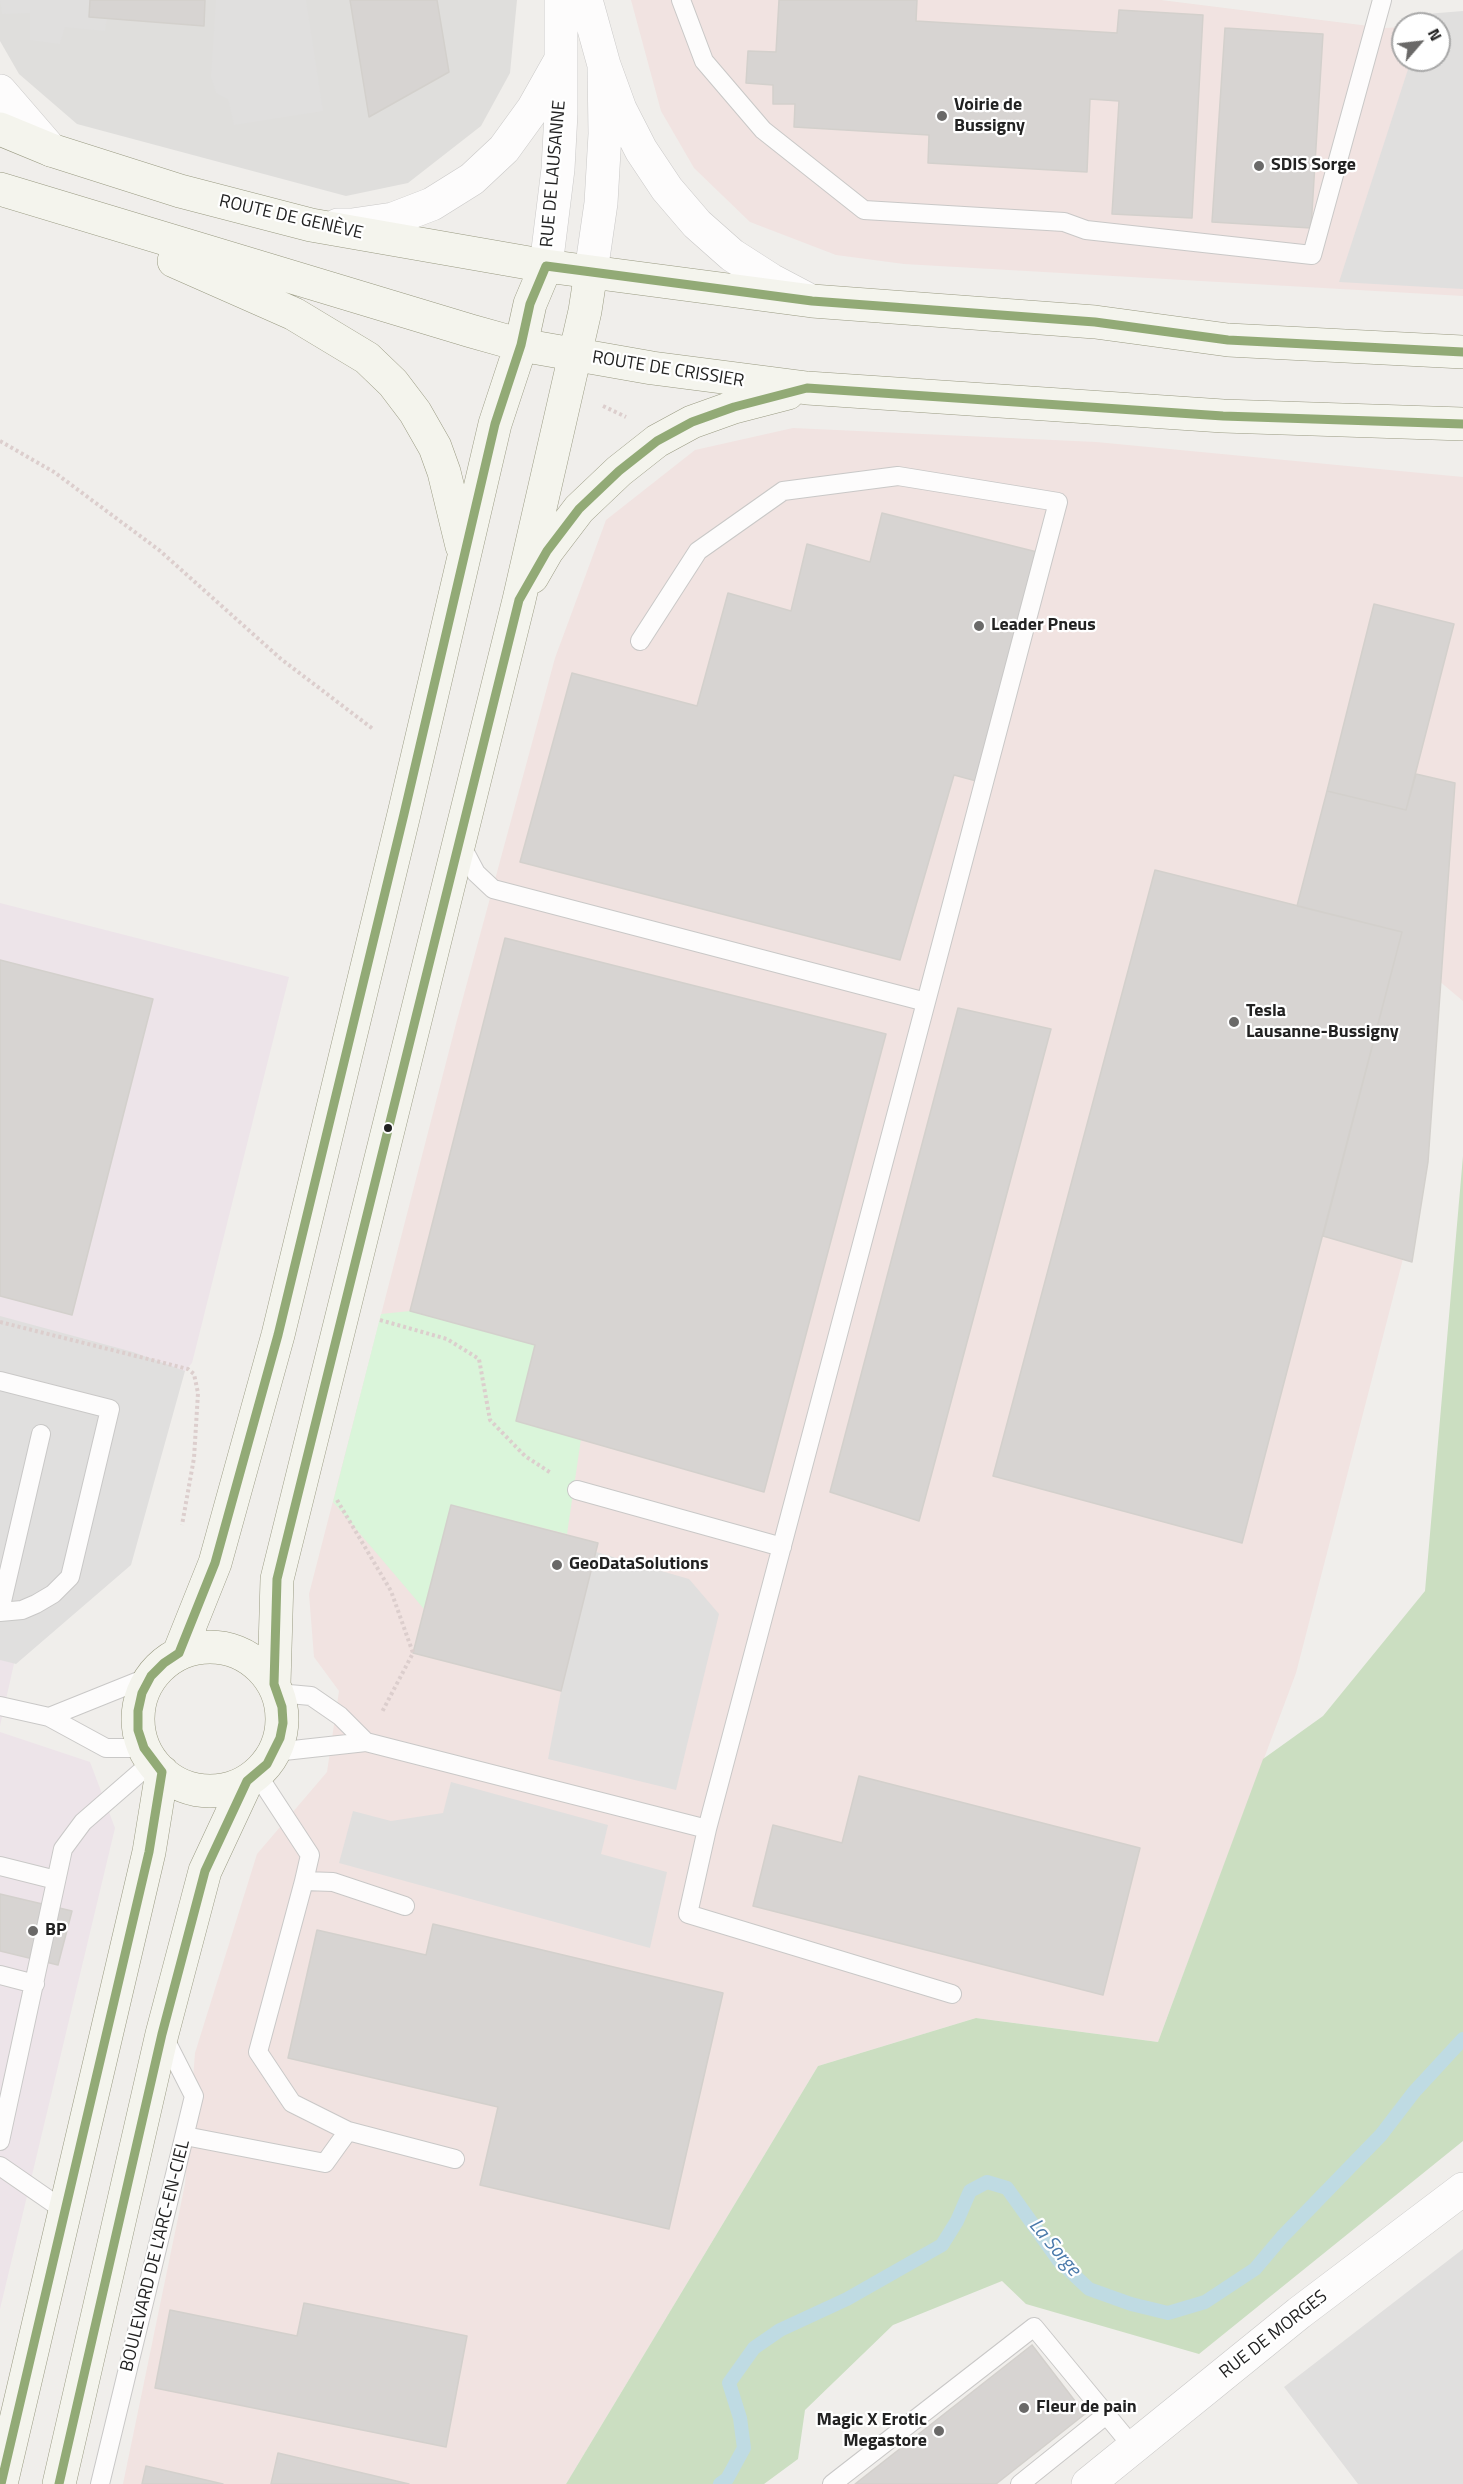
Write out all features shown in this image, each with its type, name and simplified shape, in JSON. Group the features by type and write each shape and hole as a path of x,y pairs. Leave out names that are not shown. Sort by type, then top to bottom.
{"main road":[{"name":"ROUTE DE GENÈVE","path":"0,129 51,150 180,191 310,225 591,272"},
{"path":"0,189 405,313 521,345 495,423 404,814 278,1335 215,1563 179,1653"},
{"path":"39,202 294,314 367,358 393,383 415,412 435,447 457,519 464,553"},
{"name":"RUE DE LAUSANNE","path":"521,345 530,304 546,266"},
{"path":"59,2484 162,2034 205,1871 283,1723 276,1688 277,1579 519,600 575,355 591,272 812,301 1095,322 1228,340 1463,352"},
{"name":"ROUTE DE CRISSIER","path":"521,345 729,380 807,388 1223,416 1463,424"},
{"path":"519,600 547,551 579,509 619,471 657,441 692,422 734,407 807,388"},
{"path":"260,1769 226,1790 203,1791 181,1785 153,1761 138,1730 138,1711 142,1693 151,1676 164,1663 179,1653 205,1646 232,1649 257,1662 276,1688"},
{"path":"1,2484 149,1852 153,1761"}],"street":[{"name":"RUE DE LAUSANNE","path":"546,266 558,169 561,113 561,0"},
{"path":"586,0 604,65 620,109 641,150 666,189 732,255 771,280 812,301"},
{"path":"310,225 352,225 393,219 432,204 472,179 504,149 533,109 560,61"},
{"path":"591,272 601,203 605,134 604,65"},
{"path":"0,91 51,150"},
{"name":"RUE DE MORGES","path":"1088,2484 1299,2313 1463,2188"}],"lane":[{"path":"681,0 704,61 763,130 864,210 1064,222 1086,230 1312,255 1382,0"},
{"path":"640,641 698,551 783,491 898,476 1058,502 707,1829 688,1914 951,1994"},
{"path":"459,842 476,873 493,889 926,1002"},
{"path":"1,1386 110,1409 70,1577 53,1594 36,1604 22,1610 0,1611 41,1434"},
{"path":"577,1490 782,1547"},
{"path":"49,1717 151,1676"},
{"path":"276,1688 311,1696 340,1716 366,1742"},
{"path":"0,1706 49,1717 106,1748 153,1761"},
{"path":"455,2159 348,2131 292,2103 258,2052 310,1855 260,1769 366,1742 707,1829"},
{"path":"0,2141 63,1849 83,1822 153,1761"},
{"path":"0,1866 56,1880"},
{"path":"304,1881 333,1882 405,1906"},
{"path":"0,1975 35,1984"},
{"name":"BOULEVARD DE L'ARC-EN-CIEL","path":"100,2484 194,2096 162,2034"},
{"path":"185,2136 325,2163 348,2131"},
{"path":"0,2166 65,2211"},
{"path":"832,2484 1034,2327 1133,2447"},
{"path":"1020,2484 1107,2415"}],"path":[{"path":"593,401 630,419"},
{"path":"0,441 54,472 159,550 281,659 373,729"},
{"path":"369,1316 447,1340 479,1359 490,1420 525,1456 577,1490"},
{"path":"333,1493 391,1591 413,1653 366,1742"}],"shaded area":[{"path":"0,0 517,0 510,73 481,126 408,183 346,196 77,124 19,74 0,41"},
{"path":"0,0 90,0 89,16 107,18 105,31 65,27 60,44 30,40 30,13 2,14"},
{"path":"216,0 306,0 323,111 234,125 228,99 216,93 211,77"},
{"path":"631,0 1161,0 1391,28 1391,72 1451,72 1451,42 1463,24 1463,296 904,264 836,255 750,222 694,168 661,111"},
{"path":"1463,11 1463,289 1339,282 1407,72 1451,72 1451,12"},
{"path":"793,428 1096,442 1463,477 1463,1001 1432,975 1428,1162 1296,1673 1158,2042 976,2018 818,2066 566,2484 123,2484 185,2184 195,2053 257,1854 327,1772 339,1691 314,1657 309,1594 457,1020 555,658 606,520 695,450"},
{"path":"0,903 289,977 192,1363 171,1387 22,1628 0,1726"},
{"path":"0,1316 133,1352 185,1371 131,1565 16,1664 0,1660"},
{"path":"596,1552 689,1579 719,1614 676,1790 548,1759 561,1691"},
{"path":"0,1732 90,1762 115,1828 0,2309"},
{"path":"451,1782 608,1825 601,1854 667,1872 650,1948 339,1863 353,1811 391,1821 443,1813"},
{"path":"1463,2249 1463,2484 1358,2484 1284,2387"}],"green space":[{"path":"1463,1156 1463,2141 1199,2354 1026,2304 1002,2281 893,2325 805,2410 798,2459 764,2484 566,2484 818,2066 976,2018 1158,2042 1263,1759 1323,1716 1425,1591"},
{"path":"410,1311 535,1345 516,1420 581,1439 567,1534 451,1505 424,1609 333,1502 381,1314"}],"building":[{"path":"90,0 205,0 204,26 89,17"},
{"path":"350,0 437,0 449,72 369,117"},
{"name":"Voirie de Bussigny","path":"779,0 917,0 916,21 1117,33 1119,10 1203,15 1192,218 1112,214 1119,101 1090,99 1087,172 928,163 929,135 794,127 795,104 773,104 773,85 746,83 748,51 776,52"},
{"path":"1225,28 1323,34 1311,228 1212,222"},
{"path":"882,513 1041,553 980,782 954,775 900,960 520,862 572,673 697,706 728,593 791,611 807,544 870,562"},
{"path":"1374,604 1454,624 1406,810 1327,791"},
{"path":"1416,774 1455,783 1428,1162 1412,1262 1323,1236 1402,932 1297,906 1327,791 1406,810"},
{"path":"1155,870 1402,932 1242,1543 993,1476"},
{"path":"505,938 886,1034 764,1492 516,1421 535,1345 410,1311"},
{"path":"0,960 153,999 72,1315 0,1296"},
{"path":"958,1008 1051,1029 919,1521 830,1492"},
{"path":"451,1505 598,1543 561,1691 413,1653"},
{"path":"859,1776 1140,1848 1103,1995 753,1906 773,1825 842,1843"},
{"name":"BP","path":"0,1894 72,1911 58,1965 0,1951"},
{"path":"433,1924 723,1993 669,2229 480,2185 498,2107 288,2058 317,1930 426,1955"},
{"path":"304,2303 467,2336 446,2447 155,2388 170,2310 297,2336"},
{"path":"1032,2345 1085,2414 996,2484 855,2484"},
{"path":"278,2453 409,2484 271,2484"},
{"path":"146,2466 223,2484 142,2484"}],"waterway":[{"name":"La Sorge","path":"720,2484 727,2479 744,2448 740,2418 729,2383 754,2348 780,2330 847,2299 942,2245 957,2221 970,2191 987,2182 1007,2188 1059,2261 1089,2289 1131,2304 1168,2313 1205,2302 1255,2269 1282,2237 1381,2135 1414,2092 1463,2039"}],"transit line":[{"path":"1,2484 149,1852 162,1772 144,1748 138,1730 138,1711 142,1693 151,1676 179,1653 215,1563 278,1335 404,814 495,424 521,345 530,304 546,266 812,301 1095,322 1228,340 1463,352"},
{"path":"59,2484 162,2034 205,1871 247,1781 267,1764 280,1738 283,1723 282,1707 274,1684 277,1579 519,600 547,551 579,509 619,471 657,441 692,422 734,407 807,388 1223,416 1463,424"}],"place":[{"name":"Voirie de Bussigny","path":"942,116"},
{"name":"SDIS Sorge","path":"1259,166"},
{"name":"Leader Pneus","path":"979,626"},
{"name":"Tesla Lausanne-Bussigny","path":"1234,1022"},
{"name":"GeoDataSolutions","path":"557,1565"},
{"name":"BP","path":"33,1931"},
{"name":"Fleur de pain","path":"1024,2408"},
{"name":"Magic X Erotic Megastore","path":"939,2431"}]}
